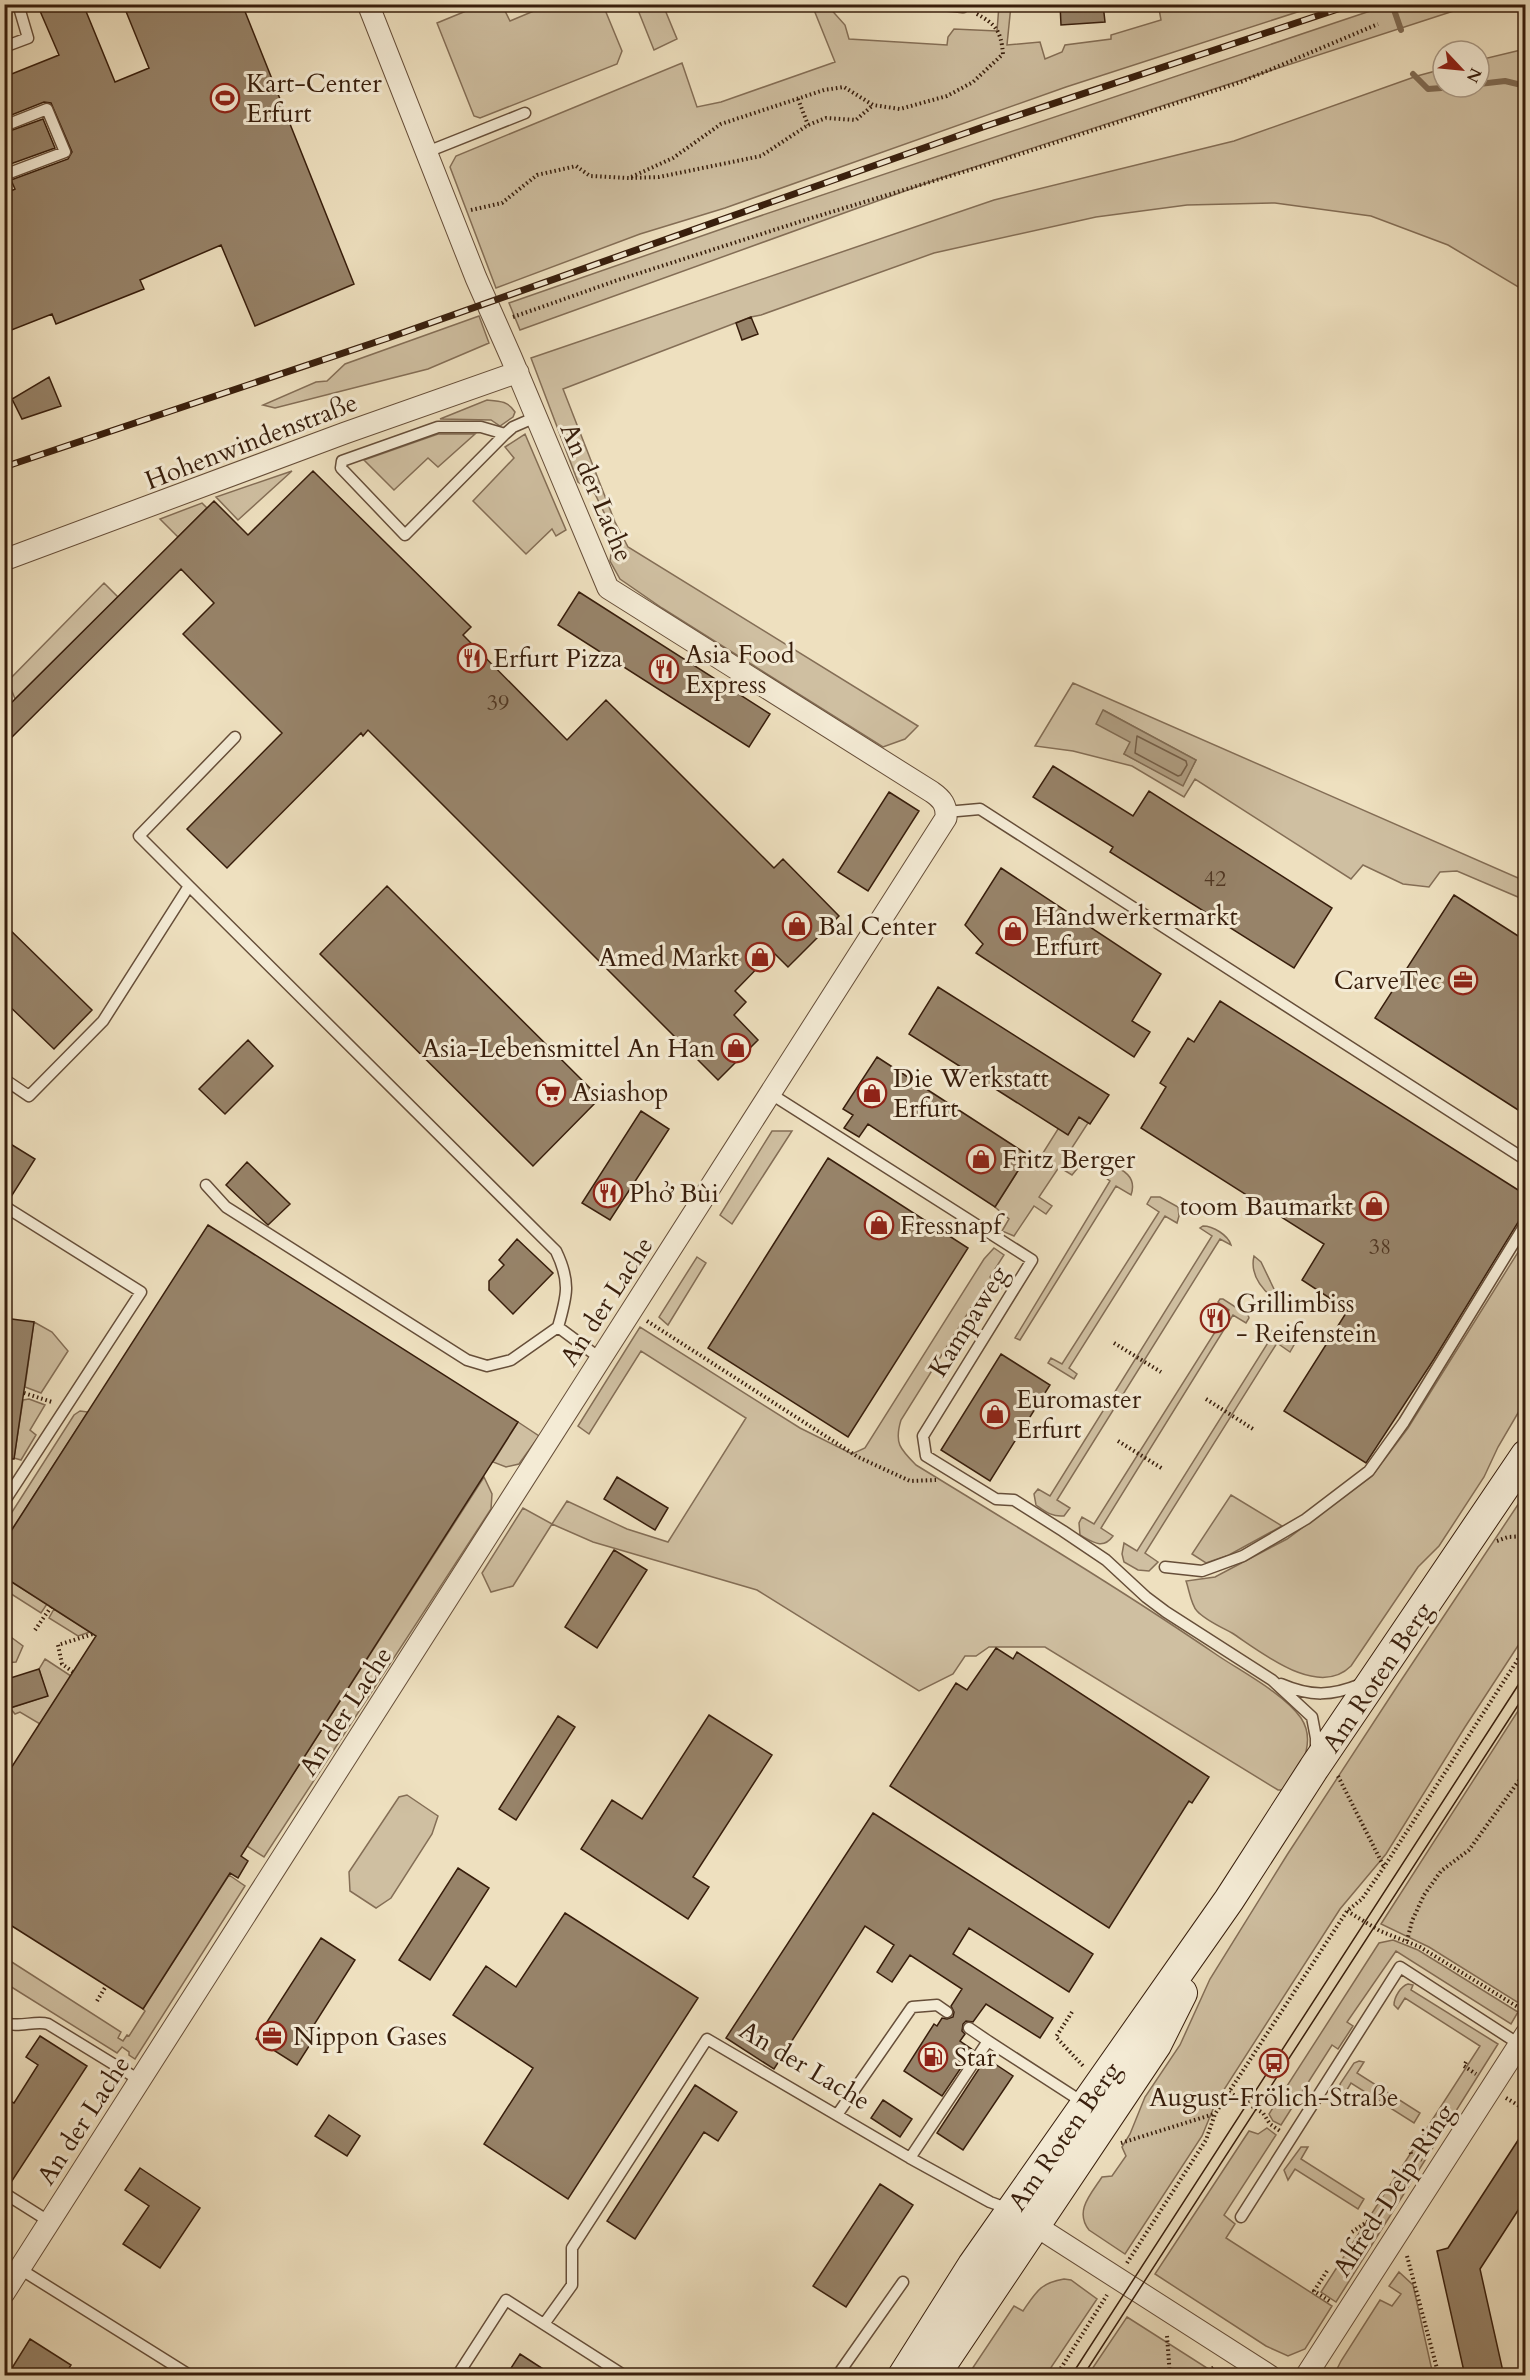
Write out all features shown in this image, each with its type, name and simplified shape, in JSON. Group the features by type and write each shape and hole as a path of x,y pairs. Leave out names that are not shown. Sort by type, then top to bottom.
{"main road":[{"name":"Am Roten Berg","path":"934,2376 1023,2218 1079,2100 1325,1769 1376,1678 1526,1455"},
{"name":"Am Roten Berg","path":"903,2376 974,2265 1023,2218 1156,2045 1229,1900"}],"street":[{"name":"An der Lache","path":"4,2293 943,825 946,812 943,801 932,792 608,588 518,372 495,324 368,4"},
{"name":"Hohenwindenstraße","path":"4,560 518,372"},
{"name":"Alfred-Delp-Ring","path":"1306,2376 1388,2237 1522,2039"},
{"path":"1023,2218 1270,2376"}],"lane":[{"path":"4,47 28,38 18,4"},
{"path":"932,4 963,6"},
{"path":"4,126 47,109 65,152 5,173"},
{"path":"428,152 525,113"},
{"path":"506,434 481,427 438,427 342,461 341,468 405,535 506,434 513,427 536,417"},
{"path":"206,1185 226,1207 467,1360 488,1366 511,1360 558,1327 566,1297 565,1270 556,1251 139,836 236,738"},
{"path":"946,812 980,809 1526,1160"},
{"path":"4,1078 28,1096 103,1021 189,886"},
{"name":"Kampaweg","path":"771,1094 1032,1260 923,1436 926,1456 965,1478"},
{"path":"4,1206 141,1292 4,1502"},
{"path":"1165,1567 1202,1571 1243,1556 1306,1520 1370,1471 1404,1422 1526,1223"},
{"path":"558,1327 601,1359"},
{"path":"965,1478 996,1499 1014,1500 1063,1530 1106,1560 1166,1612 1272,1680 1293,1689 1331,1695 1376,1678"},
{"path":"1272,1680 1312,1717 1325,1769"},
{"path":"1241,2217 1400,1967 1522,2039"},
{"path":"837,2115 912,2007 937,2005 947,2012"},
{"path":"6,2026 34,2022 48,2024 141,2080"},
{"path":"969,2028 1079,2100"},
{"name":"An der Lache","path":"544,2324 572,2285 572,2248 707,2039 910,2158 1023,2218"},
{"path":"910,2158 988,2041"},
{"path":"4,2193 50,2222"},
{"path":"20,2270 191,2376"},
{"path":"837,2376 903,2282"},
{"path":"457,2376 506,2300 625,2376"}],"path":[{"path":"629,178 674,158 722,124 824,90 844,87 873,105 900,109 947,96 973,82 1003,54 1002,35 986,18 963,6"},
{"path":"495,324 615,281 999,161 1241,82 1378,24"},
{"path":"798,99 808,125"},
{"path":"464,212 502,203 537,175 576,166 590,176 659,177 761,156 808,125 826,118 856,120 873,105"},
{"path":"632,1311 858,1457 910,1481 965,1478"},
{"path":"1114,1343 1161,1372"},
{"path":"24,1393 42,1398 65,1409"},
{"path":"1206,1399 1253,1429"},
{"path":"1118,1441 1163,1469"},
{"path":"1493,1543 1508,1537 1526,1536"},
{"path":"35,1630 51,1606"},
{"path":"73,1671 62,1664 58,1645 93,1634"},
{"path":"1056,2376 1206,2140 1215,2114 1229,2092 1347,1911 1362,1899 1384,1867 1526,1647"},
{"path":"1325,1769 1384,1867"},
{"path":"1407,1941 1412,1921 1424,1895 1441,1871 1469,1850 1526,1771"},
{"path":"1347,1911 1380,1931 1407,1941 1465,1973 1526,2012"},
{"path":"97,2001 106,1986"},
{"path":"1072,2012 1056,2037 1087,2070 1079,2100"},
{"path":"1467,2062 1464,2066 1482,2078"},
{"path":"1229,2092 1263,2113 1270,2124 1292,2138"},
{"path":"1111,2146 1215,2114"},
{"path":"1410,2148 1412,2154 1428,2164"},
{"path":"1352,2232 1367,2222 1406,2250 1439,2376"},
{"path":"1327,2271 1314,2291 1337,2306"},
{"path":"1167,2336 1170,2376"},
{"path":"1201,2376 1216,2366"}],"shaded area":[{"path":"483,4 502,5 510,21 548,5 603,5 622,51 617,64 480,118 474,116 437,23"},
{"path":"636,5 663,5 677,39 654,50"},
{"path":"812,5 827,5 845,25 849,39 947,45 948,37 954,29 997,31 999,5 1011,5 1007,45 1040,42 1045,59 1062,52 1065,45 1111,39 1111,35 1161,20 1159,9 1173,5 1319,5 1066,87 725,208 640,234 496,288 450,167 456,156 682,63 697,107 721,102 835,62"},
{"path":"1388,5 1472,5 941,178 520,330 509,303 736,224"},
{"path":"1525,49 1525,291 1448,245 1371,216 1275,203 1187,205 1096,217 934,253 751,317 563,389 615,522 628,547 918,726 905,739 883,747 662,608 620,579 610,561 614,533 595,494 578,482 531,358 994,200 1234,141 1417,76 1431,72 1431,99 1491,99 1491,57"},
{"path":"479,316 489,343 428,369 275,408 263,405 316,382 327,381 345,364"},
{"path":"487,400 506,404 515,412 513,417 500,426 491,420 440,419"},
{"path":"438,434 475,434 438,467 428,458 394,490 364,460"},
{"path":"525,434 566,530 556,536 552,529 526,554 473,501 514,458 505,447"},
{"path":"292,471 238,520 216,497"},
{"path":"202,503 207,508 178,537 160,519"},
{"path":"104,583 118,597 15,699 8,681"},
{"path":"1073,683 1525,881 1525,900 1457,871 1440,872 1429,887 1403,884 1363,865 1351,879 1195,779 1184,797 1132,766 1073,751 1035,746","holes":["1103,710 1196,760 1183,785 1124,754 1131,742"]},
{"path":"1079,1117 1088,1123 1064,1160 1077,1169 1072,1175 1059,1167 1039,1197 1052,1206 1046,1214 1034,1206 1014,1236 1002,1231 1009,1219 995,1207 1028,1155 1038,1161 1058,1129"},
{"path":"772,1131 792,1131 732,1224 720,1215"},
{"path":"1107,1167 1119,1169 1128,1175 1132,1183 1131,1195 1116,1186 1020,1340 1015,1338 1110,1181 1099,1173"},
{"path":"1151,1197 1160,1197 1178,1207 1177,1223 1165,1216 1069,1368 1077,1374 1074,1379 1048,1363 1051,1358 1062,1364 1159,1212 1147,1204"},
{"path":"1203,1226 1220,1232 1231,1245 1220,1239 1057,1500 1070,1508 1064,1516 1046,1512 1036,1505 1034,1494 1038,1489 1050,1496 1212,1236 1200,1228"},
{"path":"1525,1241 1525,1401 1498,1447 1484,1477 1439,1546 1418,1567 1351,1666 1338,1675 1323,1677 1306,1675 1258,1651 1200,1614 1193,1605 1186,1581 1215,1577 1287,1539 1372,1476 1408,1428"},
{"path":"994,1248 1004,1255 990,1277 1003,1286 999,1292 986,1284 901,1420 898,1440 902,1450 916,1465 1143,1606 1284,1700 1301,1718 1306,1727 1305,1755 1289,1790 1278,1790 1045,1647 989,1647 976,1656 965,1656 953,1674 919,1691 757,1590 593,1542 552,1524 567,1501 627,1529 668,1542 746,1418 641,1351 589,1434 578,1426 640,1327 800,1428 852,1454 865,1448 984,1259"},
{"path":"1254,1256 1261,1262 1274,1289 1286,1299 1282,1305 1270,1296 1256,1278"},
{"path":"697,1257 706,1263 668,1325 659,1317"},
{"path":"1220,1299 1248,1315 1249,1318 1246,1323 1233,1315 1101,1528 1113,1536 1102,1544 1080,1535 1079,1523 1082,1517 1094,1524 1229,1310 1218,1302"},
{"path":"34,1322 52,1332 68,1351 41,1393 25,1387"},
{"path":"1263,1325 1294,1345 1290,1352 1277,1343 1145,1553 1158,1562 1149,1571 1138,1570 1124,1562 1122,1554 1124,1543 1137,1551 1271,1338 1258,1329"},
{"path":"29,1399 45,1405 30,1430 36,1435 21,1460 14,1458 23,1400"},
{"path":"80,1411 88,1412 9,1534 5,1530 5,1523 74,1415"},
{"path":"518,1422 539,1436 519,1464 506,1467 493,1462"},
{"path":"484,1477 492,1494 491,1509 264,1857 247,1846"},
{"path":"1525,1494 1525,1635 1386,1854 1340,1909 1216,2102 1202,2136 1125,2254 1089,2230 1083,2216 1089,2196 1102,2177 1112,2176 1126,2156 1122,2147 1130,2134 1145,2097 1180,2045 1210,1979 1287,1855"},
{"path":"1231,1495 1282,1526 1229,1555 1206,1563 1192,1554"},
{"path":"523,1508 552,1524 513,1586 491,1592 482,1573"},
{"path":"4,1577 47,1604 41,1613 5,1590"},
{"path":"54,1609 90,1632 78,1636 49,1618"},
{"path":"4,1632 23,1646 16,1662 5,1663"},
{"path":"45,1659 71,1676 40,1724 20,1712 15,1714 10,1708 47,1696 39,1669"},
{"path":"1525,1700 1526,1998 1517,2002 1429,1947 1381,1924"},
{"path":"407,1795 438,1816 432,1834 391,1898 376,1908 350,1891 349,1872 399,1797"},
{"path":"229,1875 245,1886 135,2059 122,2047 117,2053 5,1983 4,1957 121,2032 118,2038 123,2041 127,2035 129,2036 145,2011 143,2009"},
{"path":"1393,1940 1418,1950 1518,2012 1511,2024 1396,1951 1347,2022 1353,2026 1338,2049 1332,2045 1281,2125 1273,2121 1269,2114 1379,1943"},
{"path":"1408,1984 1413,1985 1411,1990 1498,2044 1336,2302 1321,2292 1480,2046 1405,1998 1398,2009 1394,2005 1395,1999 1400,1989"},
{"path":"1364,2062 1357,2073 1420,2113 1414,2123 1351,2083 1344,2095 1340,2084 1354,2063"},
{"path":"1267,2128 1276,2135 1224,2215 1235,2224 1226,2238 1332,2306 1305,2349 1288,2356 1266,2346 1155,2274 1249,2131 1258,2134"},
{"path":"1301,2147 1308,2147 1301,2159 1364,2199 1358,2209 1295,2169 1288,2180 1284,2170"},
{"path":"1399,2272 1413,2285 1433,2375 1334,2375 1380,2300 1392,2306 1401,2294 1389,2286"},
{"path":"1064,2279 1071,2280 1097,2299 1046,2375 968,2375 1014,2306 1023,2311 1039,2289 1049,2283"},
{"path":"1127,2317 1218,2375 1088,2375"}],"water":[{"path":"1103,710 1196,760 1183,786 1124,754 1130,742 1096,724"}],"building":[{"path":"37,4 83,4 115,82 149,68 123,4 242,4 354,284 255,326 221,245 140,280 144,289 56,324 52,314 4,333 4,194 15,189 11,180 68,159 72,152 51,103 44,102 4,118 4,77 59,55"},
{"path":"1060,4 1103,4 1105,22 1061,25"},
{"path":"43,119 55,148 5,166 4,133"},
{"path":"751,317 758,334 742,340 736,323"},
{"path":"49,377 61,406 22,419 12,399"},
{"path":"313,471 471,627 463,635 567,740 606,700 774,868 783,859 839,916 788,967 773,952 735,991 746,1002 734,1015 758,1040 718,1080 368,730 363,736 361,733 227,868 187,829 282,733 183,634 214,603 181,569 4,745 4,710 214,501 248,535"},
{"name":"Asia Food Express","path":"579,592 770,714 749,747 558,625"},
{"path":"1053,766 1133,816 1149,791 1332,908 1294,968 1110,852 1113,847 1033,797"},
{"path":"889,792 919,811 868,891 838,872"},
{"path":"1001,868 1161,974 1132,1021 1150,1032 1134,1057 976,953 983,944 965,925"},
{"path":"387,886 600,1098 533,1166 320,954"},
{"name":"CarveTec","path":"1454,895 1526,941 1526,1115 1375,1018"},
{"path":"4,924 92,1010 54,1049 4,1001"},
{"path":"938,987 1109,1095 1090,1124 1079,1117 1068,1135 909,1034"},
{"path":"1220,1001 1526,1195 1526,1216 1520,1219 1434,1359 1366,1463 1284,1411 1348,1310 1302,1280 1324,1244 1141,1128 1166,1087 1160,1083 1188,1038 1194,1042"},
{"path":"248,1040 273,1066 225,1114 199,1089"},
{"path":"877,1057 1028,1155 995,1207 868,1124 859,1137 844,1128 853,1115 843,1109"},
{"path":"641,1111 669,1129 610,1220 582,1203"},
{"path":"4,1140 35,1159 9,1200 4,1199"},
{"path":"828,1158 968,1248 848,1437 708,1348"},
{"path":"247,1162 290,1204 268,1225 226,1185"},
{"path":"208,1225 518,1422 241,1856 248,1861 238,1878 230,1873 143,2009 4,1921 4,1779 96,1636 4,1577 4,1542"},
{"path":"517,1239 553,1273 513,1314 489,1290 489,1281 504,1265 499,1260"},
{"path":"4,1318 34,1322 14,1459 4,1459"},
{"path":"1001,1354 1050,1385 990,1481 941,1450"},
{"path":"617,1477 668,1508 655,1530 604,1499"},
{"path":"614,1550 647,1570 597,1648 565,1627"},
{"path":"996,1648 1013,1659 1017,1652 1209,1777 1192,1803 1189,1801 1109,1928 890,1786 956,1683 967,1690"},
{"path":"39,1669 48,1696 10,1708 4,1692 4,1680"},
{"path":"709,1715 772,1755 693,1877 709,1887 688,1919 581,1849 612,1800 642,1819"},
{"path":"558,1716 575,1727 516,1820 499,1809"},
{"path":"873,1813 1093,1954 1069,1992 969,1928 953,1954 1053,2018 1040,2038 986,2004 973,2022 966,2021 963,2024 962,2031 965,2034 960,2041 973,2050 942,2096 904,2071 934,2024 937,2026 942,2018 953,2017 954,2012 951,2006 962,1989 910,1955 892,1982 877,1972 894,1945 865,1926 774,2069 726,2038"},
{"path":"458,1868 489,1888 430,1980 399,1960"},
{"path":"565,1913 698,1998 568,2199 484,2144 533,2068 453,2015 486,1966 516,1987"},
{"path":"321,1938 355,1960 305,2039 311,2043 297,2065 256,2039"},
{"path":"40,2036 87,2066 8,2187 4,2186 4,2098 14,2103 38,2065 26,2057"},
{"path":"986,2058 1013,2076 963,2150 937,2133"},
{"path":"695,2085 737,2112 718,2141 704,2132 635,2239 607,2221"},
{"path":"883,2100 912,2119 900,2137 871,2118"},
{"path":"329,2115 360,2136 347,2156 315,2136"},
{"path":"1526,2128 1526,2198 1480,2269 1504,2376 1465,2376 1437,2251 1448,2248"},
{"path":"140,2168 200,2208 160,2268 123,2244 149,2206 125,2190"},
{"path":"880,2184 913,2205 846,2307 813,2286"},
{"path":"30,2339 71,2365 64,2376 7,2376"},
{"path":"520,2354 554,2376 506,2376"}],"waterway":[{"path":"1392,4 1401,30"},
{"path":"1413,74 1428,89 1431,89"},
{"path":"1491,83 1505,81 1526,86"}],"tram line":[{"path":"1071,2376 1526,1673"},
{"path":"1083,2376 1526,1693"}],"railway":[{"path":"4,467 388,338 983,127 1353,4"}],"place":[{"name":"Kart-Center Erfurt","path":"225,98"},
{"name":"Erfurt Pizza","path":"472,658"},
{"name":"Asia Food Express","path":"664,669"},
{"name":"Bal Center","path":"797,926"},
{"name":"Handwerkermarkt Erfurt","path":"1013,931"},
{"name":"Amed Markt","path":"760,957"},
{"name":"CarveTec","path":"1463,980"},
{"name":"Asia-Lebensmittel An Han","path":"736,1048"},
{"name":"Asiashop","path":"551,1092"},
{"name":"Die Werkstatt Erfurt","path":"872,1093"},
{"name":"Fritz Berger","path":"981,1159"},
{"name":"Phở Bùi","path":"608,1193"},
{"name":"toom Baumarkt","path":"1374,1206"},
{"name":"Fressnapf","path":"879,1225"},
{"name":"Grillimbiss - Reifenstein","path":"1215,1318"},
{"name":"Euromaster Erfurt","path":"995,1414"},
{"name":"Nippon Gases","path":"272,2036"},
{"name":"Star","path":"933,2057"},
{"name":"August-Frölich-Straße","path":"1274,2063"}]}
